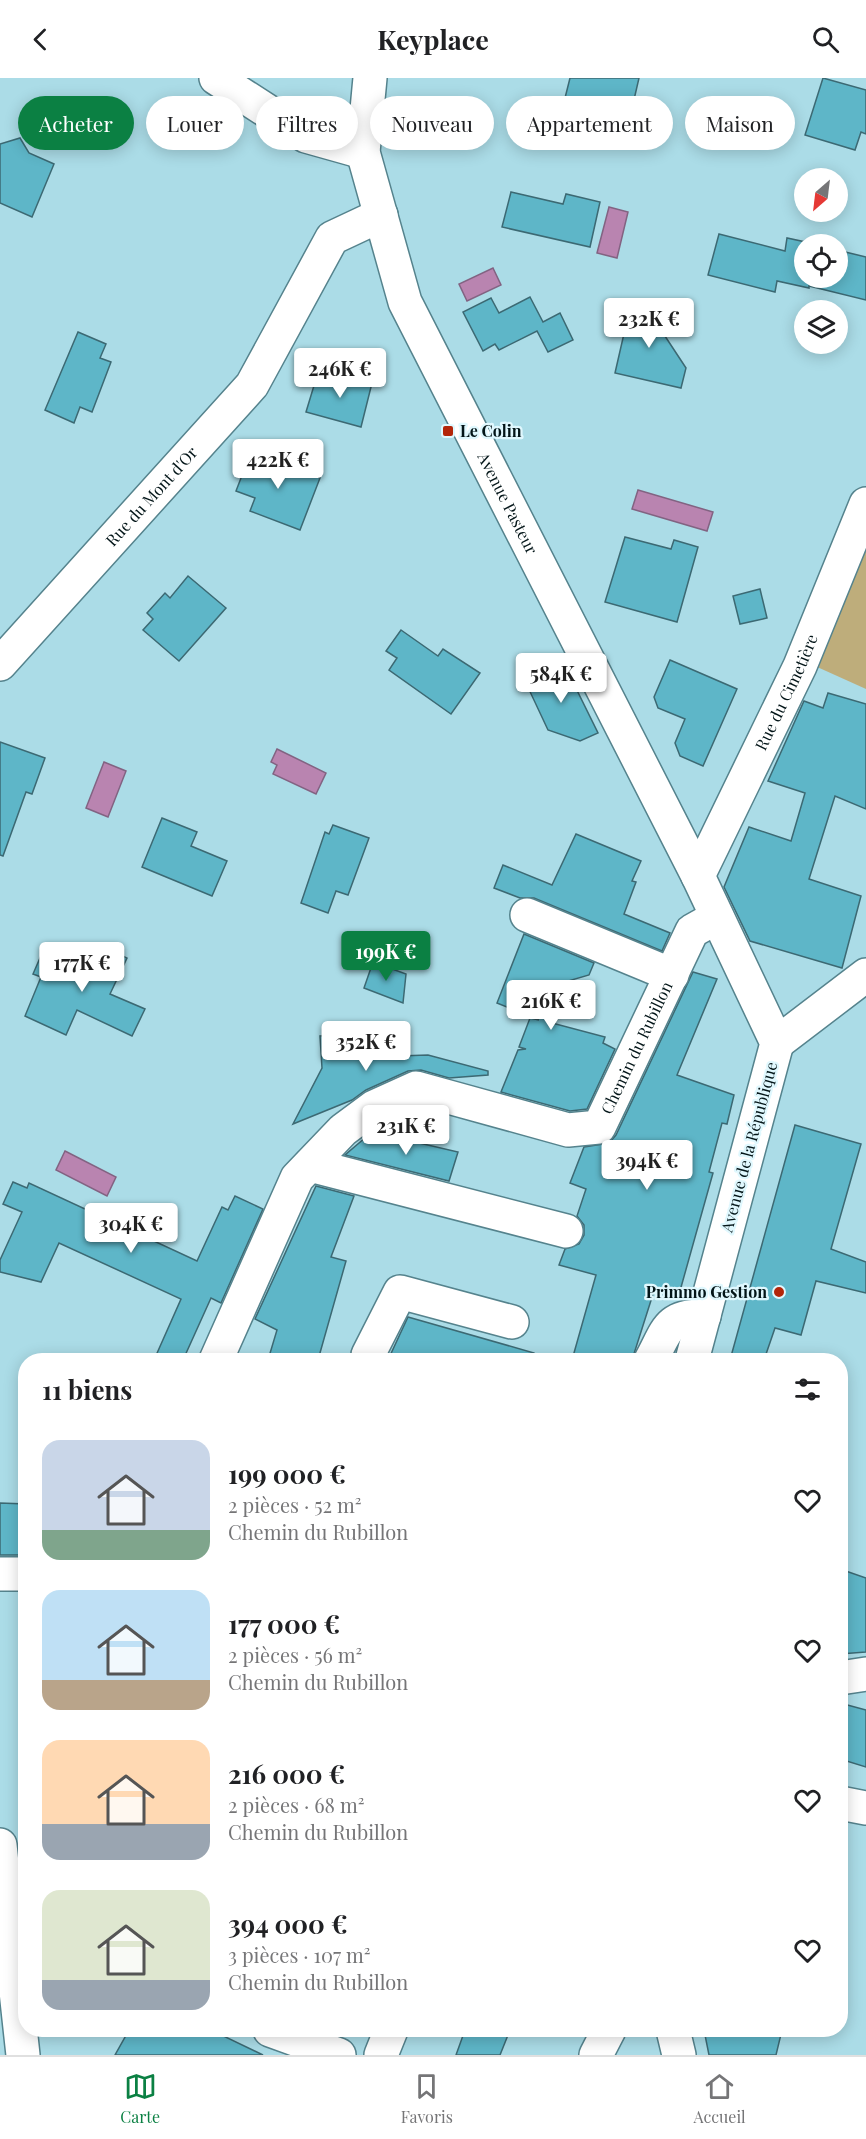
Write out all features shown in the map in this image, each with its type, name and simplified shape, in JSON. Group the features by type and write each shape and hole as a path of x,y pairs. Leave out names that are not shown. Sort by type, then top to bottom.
{"street":[{"path":"216,78 306,136 363,152"},
{"name":"Avenue Pasteur","path":"370,78 363,152 405,302 698,876"},
{"name":"Rue du Mont d'Or","path":"0,664 252,386 332,238 381,215"},
{"name":"Rue du Cimetière","path":"698,876 800,666 866,504"},
{"name":"Avenue de la République","path":"694,1353 777,1043 698,876"},
{"path":"527,915 672,975"},
{"name":"Chemin du Rubillon","path":"219,1353 297,1178 343,1130 374,1107 416,1088 568,1130 599,1127 692,931 717,918"},
{"path":"777,1043 866,975"},
{"path":"310,1165 566,1231"},
{"path":"369,1353 400,1292 512,1322"},
{"path":"655,1353 671,1324 684,1316 704,1316"},
{"path":"0,1574 18,1575"},
{"path":"848,1677 866,1674"},
{"path":"848,1805 866,1808"},
{"path":"0,1845 18,1984"},
{"path":"23,2037 23,2055"},
{"path":"289,2037 339,2055"},
{"path":"596,2055 605,2037"},
{"path":"675,2037 679,2055"}],"shaded area":[{"path":"609,207 628,212 617,258 597,253"},
{"path":"493,268 501,285 467,301 459,284"},
{"path":"638,490 713,512 707,531 632,509"},
{"path":"866,540 866,689 815,666"},
{"path":"277,749 326,773 316,794 273,774 277,765 271,762"},
{"path":"104,762 126,771 108,817 86,808"},
{"path":"65,1151 116,1177 107,1196 56,1170"}],"building":[{"path":"570,78 639,78 635,96 566,96"},
{"path":"823,78 866,90 866,134 861,132 855,150 805,135"},
{"path":"18,139 18,150 27,150 29,153 54,164 32,217 0,203 0,144"},
{"path":"511,192 563,204 566,194 600,202 590,247 502,227"},
{"path":"719,234 785,251 787,238 794,240 794,285 777,281 775,292 708,275"},
{"path":"848,253 866,257 866,300 817,288 848,288"},
{"path":"530,297 543,322 560,313 573,340 548,352 537,331 499,350 495,344 483,351 463,312 491,298 499,313"},
{"path":"631,303 665,311 661,330 686,368 681,388 615,373"},
{"path":"78,332 106,344 100,358 111,362 92,412 80,407 74,423 45,410"},
{"path":"328,371 372,383 361,427 306,412 316,379 325,381"},
{"path":"251,452 320,478 300,530 250,511 255,498 236,491"},
{"path":"625,537 671,549 674,540 698,547 677,622 605,602"},
{"path":"188,576 226,608 179,661 143,630 153,619 147,613 165,593 170,598"},
{"path":"760,589 767,618 740,624 733,596"},
{"path":"401,630 438,656 443,649 480,673 451,714 389,670 397,658 386,651"},
{"path":"670,660 737,689 703,766 680,756 675,743 685,719 658,708 654,697"},
{"path":"564,664 598,733 580,741 548,730 525,681"},
{"path":"828,693 866,704 866,809 835,796 809,879 861,896 842,968 750,941 724,887 749,827 791,841 805,793 768,781 804,701 823,708"},
{"path":"0,742 45,758 32,794 26,792 3,856 0,855"},
{"path":"162,818 197,832 191,846 227,861 212,896 142,867"},
{"path":"333,825 369,838 348,895 336,891 328,913 301,903 325,832 329,834"},
{"path":"576,834 641,861 632,881 636,882 624,914 670,933 662,951 534,898 520,898 494,888 503,865 552,885"},
{"path":"524,934 594,963 589,975 568,981 552,1023 605,1037 603,1043 615,1049 587,1109 570,1111 501,1092 518,1050 526,1049 519,1047 530,1018 539,1020 497,1003"},
{"path":"100,945 127,958 110,994 145,1009 132,1036 77,1010 66,1035 25,1016 41,977 33,974 43,951 87,972"},
{"path":"373,962 406,974 403,1003 364,988"},
{"path":"693,972 717,979 677,1075 734,1095 727,1124 722,1123 709,1172 713,1173 678,1298 654,1291 634,1353 574,1353 596,1275 559,1265 565,1249 579,1244 584,1235 584,1225 577,1216 586,1189 570,1183 584,1147 609,1143 616,1135"},
{"path":"367,1033 368,1057 428,1055 488,1071 488,1075 449,1078 421,1070 408,1071 366,1090 352,1100 293,1124 322,1068 320,1036"},
{"path":"795,1125 861,1144 831,1249 866,1262 866,1293 816,1281 801,1335 775,1328 766,1353 732,1353"},
{"path":"372,1132 458,1152 449,1181 345,1155"},
{"path":"13,1182 27,1188 29,1183 197,1261 222,1207 228,1210 235,1196 263,1209 221,1303 211,1298 186,1353 157,1353 181,1299 59,1243 41,1282 0,1272 0,1260 22,1212 3,1204"},
{"path":"316,1186 354,1196 331,1257 346,1261 320,1353 270,1353 277,1330 255,1319"},
{"path":"408,1317 534,1353 391,1353"},
{"path":"0,1503 18,1504 18,1555 0,1555"},
{"path":"848,1572 866,1578 866,1652 848,1653"},
{"path":"848,1705 866,1710 866,1767 848,1761"},
{"path":"125,2037 226,2037 263,2055 115,2055"},
{"path":"462,2037 507,2037 500,2055 456,2055"},
{"path":"705,2037 780,2037 776,2055 709,2055"}],"place":[{"name":"Le Colin","path":"448,431"},
{"name":"Primmo Gestion","path":"779,1292"}]}
